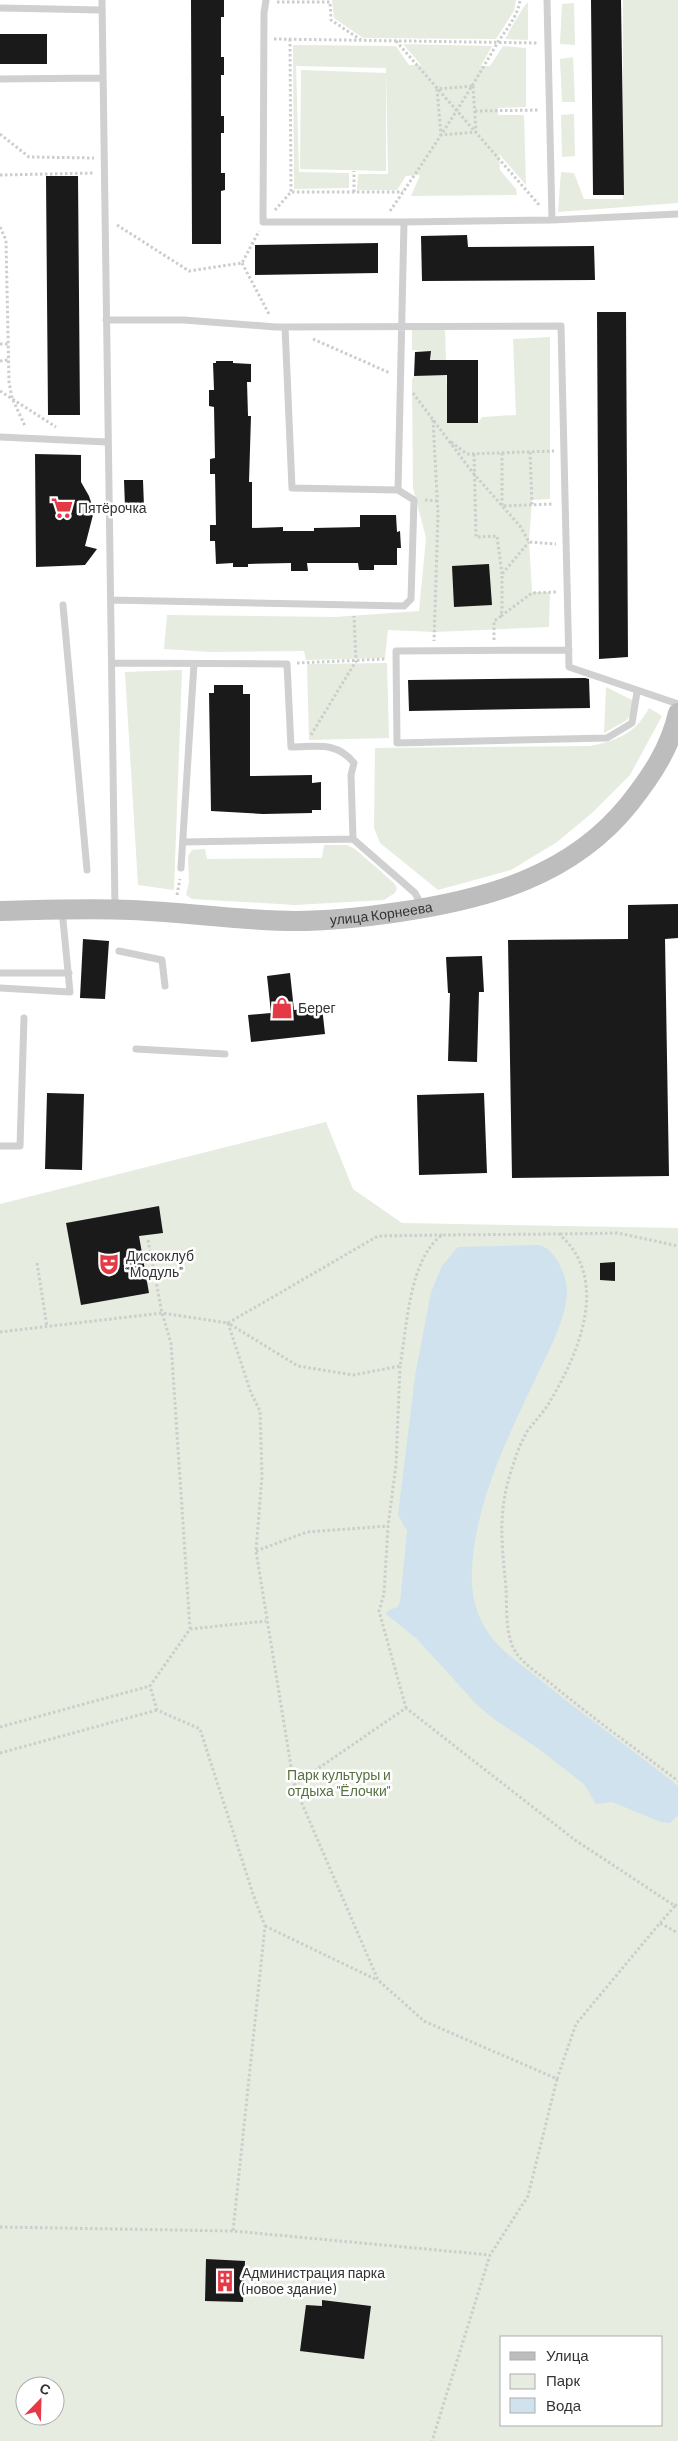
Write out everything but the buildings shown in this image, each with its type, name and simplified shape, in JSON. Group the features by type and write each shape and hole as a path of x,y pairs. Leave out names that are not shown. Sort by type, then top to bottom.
{"street":[{"name":"улица Корнеева","path":"0,912 115,910 302,921 357,918 423,909 475,899 506,889 544,871 585,846 616,819 649,779 666,751 676,725"}],"lane":[{"path":"102,0 115,910"},
{"path":"547,0 552,220"},
{"path":"266,1 263,38 263,222 552,220 678,214"},
{"path":"0,8 102,10"},
{"path":"0,78 103,78"},
{"path":"398,490 404,222"},
{"path":"106,320 184,320 276,327 561,326 569,667 678,704"},
{"path":"111,600 404,606 412,599 414,500 398,490 292,488 285,326"},
{"path":"0,437 107,442"},
{"path":"63,606 87,870"},
{"path":"569,650 396,652 397,744 606,738 632,723 638,692"},
{"path":"112,663 287,664 291,747 335,748 344,751 354,763 351,775 353,839"},
{"path":"181,868 194,664"},
{"path":"183,842 353,839 415,893 423,909"},
{"path":"0,988 70,992 70,973 62,910"},
{"path":"119,951 162,960 165,986"},
{"path":"0,973 70,973"},
{"path":"0,1146 20,1146 24,1018"},
{"path":"136,1049 226,1054"}],"path":[{"path":"383,222 457,111 518,14 520,0"},
{"path":"266,1 330,2 331,20 362,40"},
{"path":"263,38 548,44"},
{"path":"242,263 263,222 291,192 290,39"},
{"path":"395,41 552,220"},
{"path":"437,89 473,86"},
{"path":"473,86 476,132"},
{"path":"437,89 441,135"},
{"path":"474,111 550,110"},
{"path":"441,135 476,132"},
{"path":"0,134 25,154 34,158 104,158"},
{"path":"354,170 354,192"},
{"path":"0,175 104,173"},
{"path":"291,192 403,192"},
{"path":"105,217 189,271 242,263"},
{"path":"0,227 6,240 8,360 12,398 30,438"},
{"path":"242,263 276,327"},
{"path":"312,338 401,378 473,473 520,526 529,542"},
{"path":"0,344 8,344"},
{"path":"0,361 8,360"},
{"path":"0,391 75,440"},
{"path":"433,420 438,514 434,651"},
{"path":"448,441 467,454 564,451"},
{"path":"502,452 502,506"},
{"path":"530,452 532,505"},
{"path":"474,454 476,536 497,536 502,574 502,611 500,617"},
{"path":"502,506 565,504"},
{"path":"502,574 529,542"},
{"path":"529,542 566,545"},
{"path":"494,651 494,621 532,593 567,592"},
{"path":"304,747 356,661 354,606"},
{"path":"287,664 396,659"},
{"path":"177,896 181,868"},
{"path":"228,1323 378,1236 618,1233 678,1246"},
{"path":"559,1234 573,1248 582,1267 587,1283 587,1306 569,1363 548,1404 525,1435 504,1495 501,1527 511,1639 520,1658 575,1703 678,1781"},
{"path":"432,2441 490,2255 528,2196 557,2079 576,2024 677,1904 575,1840 406,1708 380,1611 384,1594 388,1526 396,1465 400,1366 419,1269 429,1247 442,1235"},
{"path":"0,1727 150,1686 190,1629 171,1343 162,1313 148,1240"},
{"path":"37,1263 47,1327"},
{"path":"0,1332 162,1313 228,1323 298,1366 353,1375 400,1366"},
{"path":"228,1323 251,1393 260,1411 262,1476 256,1551 294,1785 378,1980"},
{"path":"256,1551 307,1532 388,1526"},
{"path":"190,1629 266,1621"},
{"path":"150,1686 156,1710"},
{"path":"294,1785 406,1708"},
{"path":"0,1752 156,1710 200,1729 265,1926 234,2231"},
{"path":"660,1923 678,1933"},
{"path":"265,1926 378,1980 424,2021 557,2079"},
{"path":"0,2227 234,2231 490,2255"}],"green space":[{"path":"332,0 516,0 514,11 496,39 363,38 334,18"},
{"path":"623,0 678,0 678,203 558,212 561,172 574,173 584,199 623,199"},
{"path":"528,2 528,40 505,39 520,13"},
{"path":"574,3 575,45 560,44 562,4"},
{"path":"403,44 492,46 481,66 490,66 503,46 526,48 526,107 498,108 498,115 524,115 526,185 499,154 500,170 516,189 517,195 411,196 420,175 406,176 397,190 357,190 358,174 388,174 386,68 296,66 299,172 349,173 349,188 294,189 293,45 396,46 409,65 421,65"},
{"path":"573,57 575,102 562,102 560,59"},
{"path":"301,70 386,73 386,171 300,169"},
{"path":"574,114 575,156 562,157 561,115"},
{"path":"412,330 445,330 448,423 478,423 482,417 516,415 513,339 550,337 550,499 532,500 529,542 532,592 550,592 549,627 435,632 388,630 385,658 306,660 304,651 211,652 164,649 167,615 335,617 419,611 426,538 413,488 412,380 414,376 430,375 431,351 412,350"},
{"path":"387,663 389,738 309,740 307,664"},
{"path":"182,670 174,890 138,885 125,672"},
{"path":"606,687 638,703 627,720 604,733"},
{"path":"649,708 662,716 630,775 592,813 557,842 511,870 438,890 380,843 374,828 375,748 590,746 617,738 632,730 644,717"},
{"path":"324,845 347,845 355,849 394,883 397,888 395,893 384,900 295,905 192,899 186,895 189,882 188,856 192,850 205,849 207,859 322,858"},
{"name":"Парк культуры и отдыха \"Ёлочки\"","path":"326,1122 353,1189 402,1223 678,1228 678,2441 0,2441 0,1204"}],"water":[{"path":"539,1245 551,1252 560,1265 567,1287 567,1294 562,1317 553,1341 502,1451 479,1520 472,1567 472,1588 475,1602 479,1616 487,1631 499,1646 572,1705 678,1786 678,1815 670,1823 661,1822 612,1802 596,1804 584,1784 478,1706 417,1639 386,1614 389,1610 398,1607 400,1602 407,1531 398,1515 415,1376 431,1292 442,1266 458,1247"}],"place":[{"name":"Пятёрочка","path":"62,508"},
{"name":"Берег","path":"282,1008"},
{"name":"Дискоклуб \"Модуль\"","path":"109,1264"},
{"name":"Администрация парка (новое здание)","path":"225,2281"}]}
